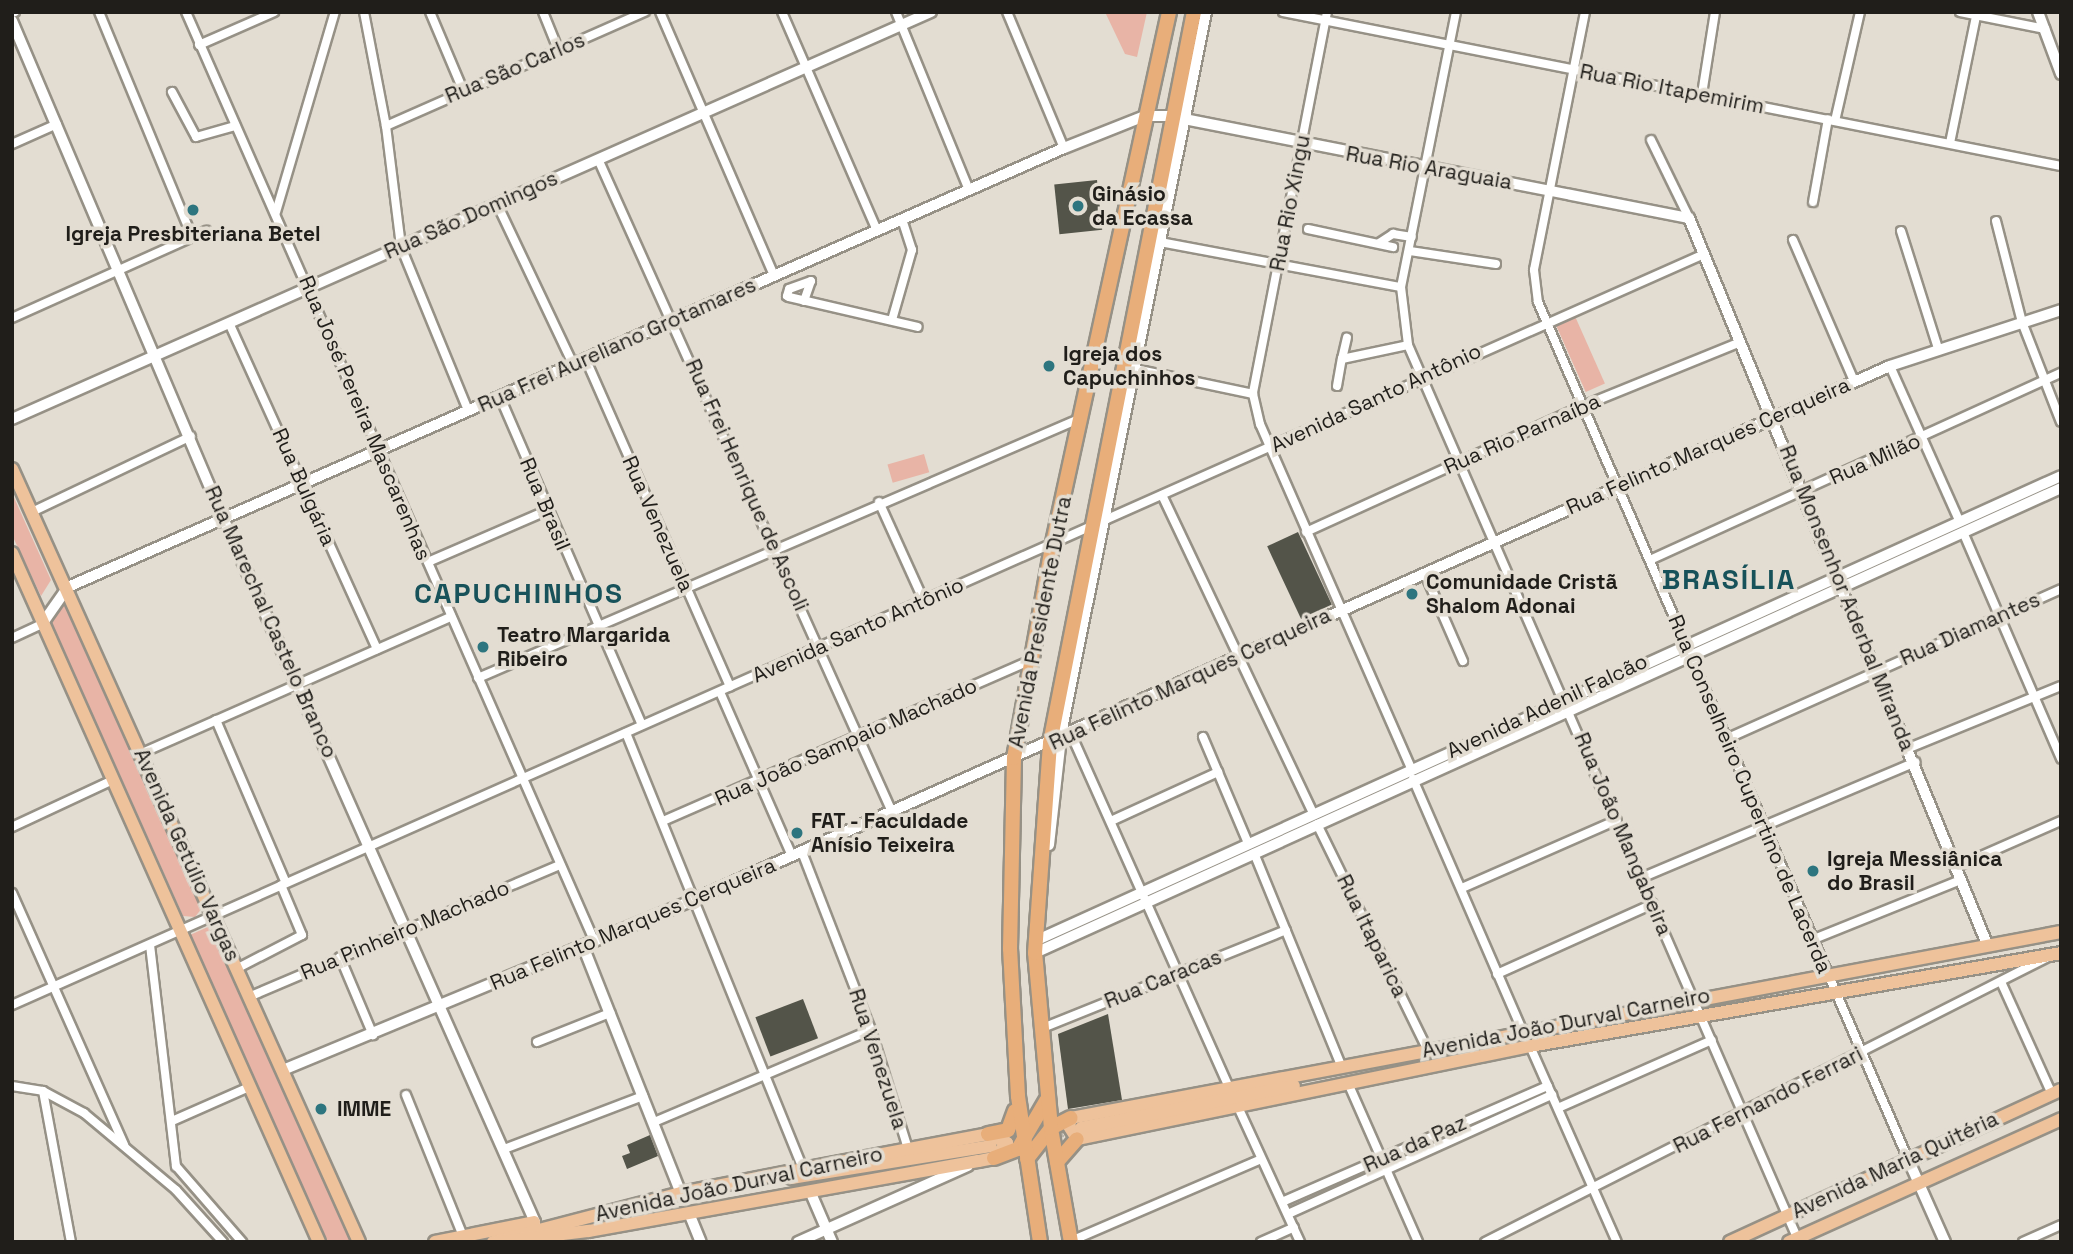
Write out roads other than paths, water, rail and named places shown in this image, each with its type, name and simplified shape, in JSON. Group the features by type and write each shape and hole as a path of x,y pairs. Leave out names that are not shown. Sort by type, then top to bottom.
{"highway":[{"name":"Avenida Presidente Dutra","path":"1040,1242 1018,1097 1010,949 1014,758 1029,662 1052,547 1169,12"},
{"name":"Avenida Presidente Dutra","path":"1071,1242 1051,1128 1040,1029 1035,944 1060,738 1094,526 1128,368 1169,116 1196,21"},
{"path":"991,1146 1014,1123 1018,1097"},
{"path":"991,1146 1023,1143 1039,1121 1048,1098 1077,1128"},
{"path":"1027,1159 1051,1128 1077,1128"},
{"path":"1057,1162 1077,1128"},
{"path":"991,1146 1029,1177"}],"main road":[{"name":"Avenida Getúlio Vargas","path":"12,469 68,587 359,1242"},
{"name":"Avenida Getúlio Vargas","path":"12,553 319,1242"},
{"name":"Avenida João Durval Carneiro","path":"1077,1128 1229,1087 1342,1068 1522,1030 1827,973 2061,933"},
{"path":"2049,956 2031,944 2061,933"},
{"path":"1922,956 1951,959 1941,975"},
{"name":"Avenida João Durval Carneiro","path":"1077,1128 1238,1107 1530,1046 2049,956"},
{"path":"1332,1079 1342,1068"},
{"path":"1077,1128 1332,1079 1348,1083"},
{"name":"Avenida Maria Quitéria","path":"1730,1242 2056,1092"},
{"name":"Avenida Maria Quitéria","path":"1795,1241 2061,1119"},
{"name":"Avenida João Durval Carneiro","path":"495,1242 576,1218 681,1193 803,1169 908,1149 991,1146"},
{"name":"Avenida João Durval Carneiro","path":"495,1242 588,1231 978,1161 991,1146"},
{"path":"763,1178 833,1174 991,1146"},
{"path":"768,1197 833,1174"},
{"path":"435,1242 535,1222 576,1218"},
{"path":"555,1242 588,1231"}],"street":[{"path":"99,12 192,236"},
{"name":"Rua José Pereira Mascarenhas","path":"186,12 594,940"},
{"path":"199,45 274,12"},
{"path":"276,212 335,12"},
{"path":"364,12 386,126 401,247 468,410"},
{"path":"430,12 463,90"},
{"path":"543,12 558,49"},
{"name":"Rua São Carlos","path":"386,126 645,12"},
{"path":"660,12 774,276"},
{"path":"782,12 877,231"},
{"path":"896,12 969,190"},
{"name":"Rua São Domingos","path":"12,419 158,357 931,12"},
{"path":"1007,12 1063,148"},
{"name":"Avenida Presidente Dutra","path":"1138,312 1160,242 1185,119 1196,21 1206,12"},
{"name":"Rua Rio Itapemirim","path":"1283,12 1326,16 1574,70 2061,166"},
{"path":"1160,242 1277,266 1401,286 1428,167 1456,12"},
{"name":"Rua Conselheiro Cupertino de Lacerda","path":"1585,12 1534,270 1546,320 1908,1159"},
{"path":"1702,94 1715,12"},
{"path":"1813,202 1831,120 1860,12"},
{"path":"1960,12 2043,18 2061,74"},
{"path":"1950,143 1977,14"},
{"name":"Rua Rio Xingu","path":"1253,394 1326,16"},
{"name":"Rua Marechal Castelo Branco","path":"12,21 120,266 223,518 300,682 405,930 505,1149 535,1222"},
{"path":"172,92 196,137 235,126"},
{"name":"Rua Frei Aureliano Grotamares","path":"68,587 1063,148 1145,116 1169,116"},
{"name":"Rua Rio Araguaia","path":"1169,116 1302,145 1550,189 1689,218"},
{"path":"12,144 57,124"},
{"name":"Rua Monsenhor Aderbal Miranda","path":"1651,140 1689,218 1844,586 1987,944"},
{"name":"Rua Frei Henrique de Ascoli","path":"598,159 674,321 892,812"},
{"path":"1156,184 1171,188"},
{"path":"498,204 574,366"},
{"path":"892,320 912,250 902,220"},
{"path":"1996,221 2022,322 2061,422"},
{"path":"1308,229 1393,247"},
{"path":"12,318 120,266 206,231"},
{"path":"1901,231 1938,348"},
{"path":"1379,243 1393,234 1412,237"},
{"path":"1793,240 1854,381"},
{"path":"1410,251 1496,264"},
{"name":"Avenida Santo Antônio","path":"12,1005 720,692 923,599 1052,547 1546,320 1704,254"},
{"name":"Rua João Mangabeira","path":"1401,286 1408,345 1570,709 1787,1215 1795,1241"},
{"path":"804,301 918,327"},
{"name":"Rua Felinto Marques Cerqueira","path":"284,1070 695,899 1060,738 1772,416 1938,348 2061,310"},
{"name":"Rua Bulgária","path":"230,325 377,649"},
{"path":"1337,386 1347,338"},
{"name":"Rua Rio Parnaíba","path":"1306,532 1583,406 1741,342"},
{"path":"1342,359 1408,345"},
{"name":"Rua Venezuela","path":"586,360 730,687"},
{"path":"1890,366 2061,760"},
{"path":"1128,368 1253,394 1260,424 1273,445 1306,532 1522,1030"},
{"name":"Rua Milão","path":"1650,560 2061,373"},
{"name":"Rua Brasil","path":"500,397 642,725"},
{"path":"478,678 879,502 1081,418"},
{"path":"32,512 191,436"},
{"name":"Avenida Adenil Falcão","path":"1467,749 1570,709 1937,544 1961,526 2061,476"},
{"name":"Avenida Adenil Falcão","path":"1035,944 1467,749 1565,698 1838,573 1932,533 1961,526 2061,488"},
{"name":"Rua Itaparica","path":"1162,495 1427,1049"},
{"path":"879,502 923,599"},
{"path":"428,562 548,510"},
{"path":"1932,533 1937,544"},
{"path":"1425,574 1462,661"},
{"path":"12,638 42,624 68,587"},
{"name":"Rua Diamantes","path":"1726,739 2061,589"},
{"path":"142,753 451,617"},
{"path":"1737,619 1743,631"},
{"name":"Rua João Sampaio Machado","path":"663,821 1029,662"},
{"path":"1909,748 2061,687"},
{"name":"Rua Venezuela","path":"720,692 758,781 797,854 872,1030 908,1149"},
{"path":"216,720 302,936 238,968"},
{"path":"625,733 803,1169"},
{"path":"1203,737 1342,1068"},
{"path":"1060,738 1111,821 1176,973 1229,1087"},
{"path":"1642,878 1914,762"},
{"path":"1111,821 1218,772"},
{"path":"12,827 113,780"},
{"path":"1462,888 1617,820"},
{"path":"1956,867 2061,821"},
{"name":"Rua Pinheiro Machado","path":"250,996 560,865"},
{"path":"1814,939 1961,880"},
{"path":"12,893 58,986 124,1145"},
{"path":"1497,974 1653,904"},
{"name":"Rua Caracas","path":"1040,1029 1286,930"},
{"path":"150,945 177,1166 242,1242"},
{"path":"583,946 681,1193"},
{"name":"Rua Fernando Ferrari","path":"1485,1242 2002,984 2049,956"},
{"path":"340,957 373,1035"},
{"path":"2002,984 2056,1092"},
{"path":"537,1042 610,1013"},
{"path":"654,1122 872,1030"},
{"path":"1558,1108 1712,1040"},
{"path":"1530,1046 1617,1242"},
{"path":"1348,1083 1418,1242"},
{"path":"12,1086 43,1091 84,1113 165,1181 223,1242"},
{"name":"Rua da Paz","path":"1282,1202 1548,1086"},
{"path":"172,1121 249,1087"},
{"path":"43,1091 71,1242"},
{"path":"406,1095 463,1236"},
{"name":"Rua da Paz","path":"1288,1214 1429,1153 1552,1095"},
{"path":"505,1149 643,1096"},
{"path":"1238,1107 1300,1242"},
{"path":"1424,1140 1429,1153"},
{"path":"1071,1242 1261,1159"},
{"path":"1908,1159 1945,1242"},
{"path":"797,1242 978,1161"},
{"path":"165,1181 177,1166"},
{"path":"810,1191 832,1242"},
{"path":"689,1213 701,1242"},
{"path":"2023,1242 2061,1225"},
{"path":"1261,1242 1294,1227"}],"tunnel":[{"path":"998,1144 1079,1128"}],"place":[{"name":"Ginásio da Ecassa","path":"1078,206"},
{"name":"Igreja Presbiteriana Betel","path":"193,210"},
{"name":"Igreja dos Capuchinhos","path":"1049,366"},
{"name":"Comunidade Cristã Shalom Adonai","path":"1412,594"},
{"name":"Teatro Margarida Ribeiro","path":"483,647"},
{"name":"FAT - Faculdade Anísio Teixeira","path":"797,833"},
{"name":"Igreja Messiânica do Brasil","path":"1813,871"},
{"name":"IMME","path":"321,1109"}],"district":[{"name":"BRASÍLIA","path":"1729,579"},
{"name":"CAPUCHINHOS","path":"519,593"}]}
